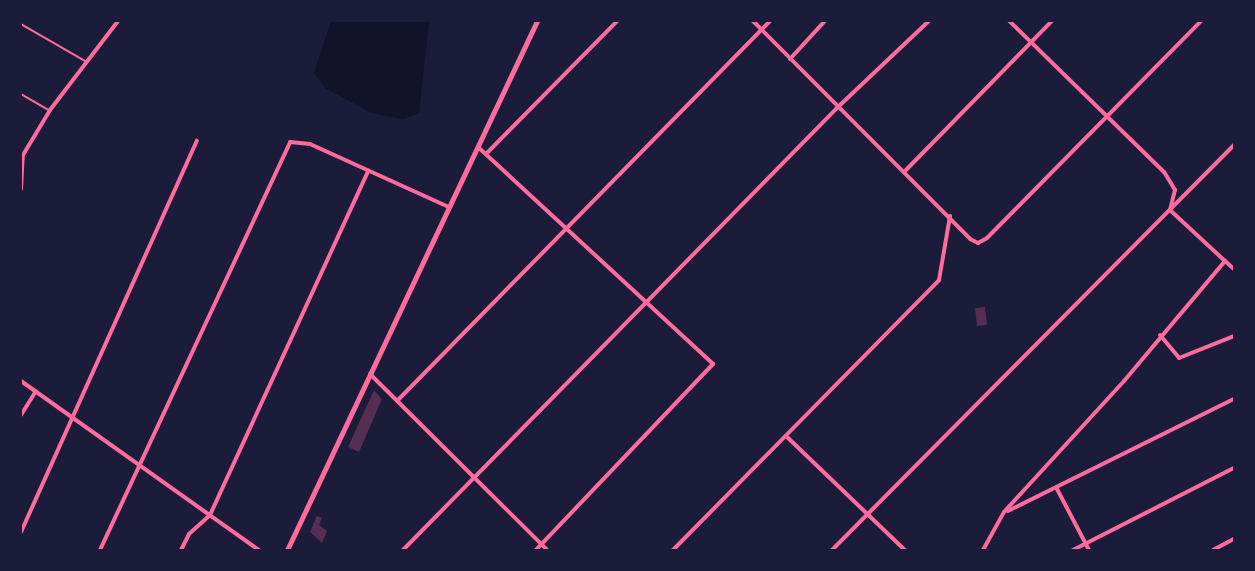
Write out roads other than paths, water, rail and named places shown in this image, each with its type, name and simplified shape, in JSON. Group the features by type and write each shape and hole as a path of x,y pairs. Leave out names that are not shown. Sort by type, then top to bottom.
{"main road":[{"path":"287,550 537,21"}],"street":[{"path":"21,189 22,156 50,110 118,21"},
{"path":"486,154 616,21"},
{"path":"753,21 950,216 970,239 978,243 987,238 1201,21"},
{"path":"398,400 770,21"},
{"path":"790,59 825,21"},
{"path":"403,550 839,106 929,21"},
{"path":"1009,21 1164,172 1175,190 1170,210"},
{"path":"905,171 1052,21"},
{"path":"21,532 197,141"},
{"path":"100,550 290,142 310,144 449,207"},
{"path":"832,550 1234,145"},
{"path":"477,146 567,226 713,364 536,550"},
{"path":"182,550 189,534 210,515 368,171"},
{"path":"1170,210 1234,269"},
{"path":"673,550 939,279 950,216"},
{"path":"983,550 1004,512 1124,381 1160,335 1225,261"},
{"path":"1160,335 1179,358 1234,336"},
{"path":"370,373 547,550"},
{"path":"21,381 259,550"},
{"path":"21,415 36,391"},
{"path":"1004,512 1057,489 1234,399"},
{"path":"786,436 905,550"},
{"path":"1073,550 1234,468"},
{"path":"1057,489 1089,550"},
{"path":"1213,550 1234,539"}],"lane":[{"path":"21,24 88,62"},
{"path":"21,94 50,110"}]}
